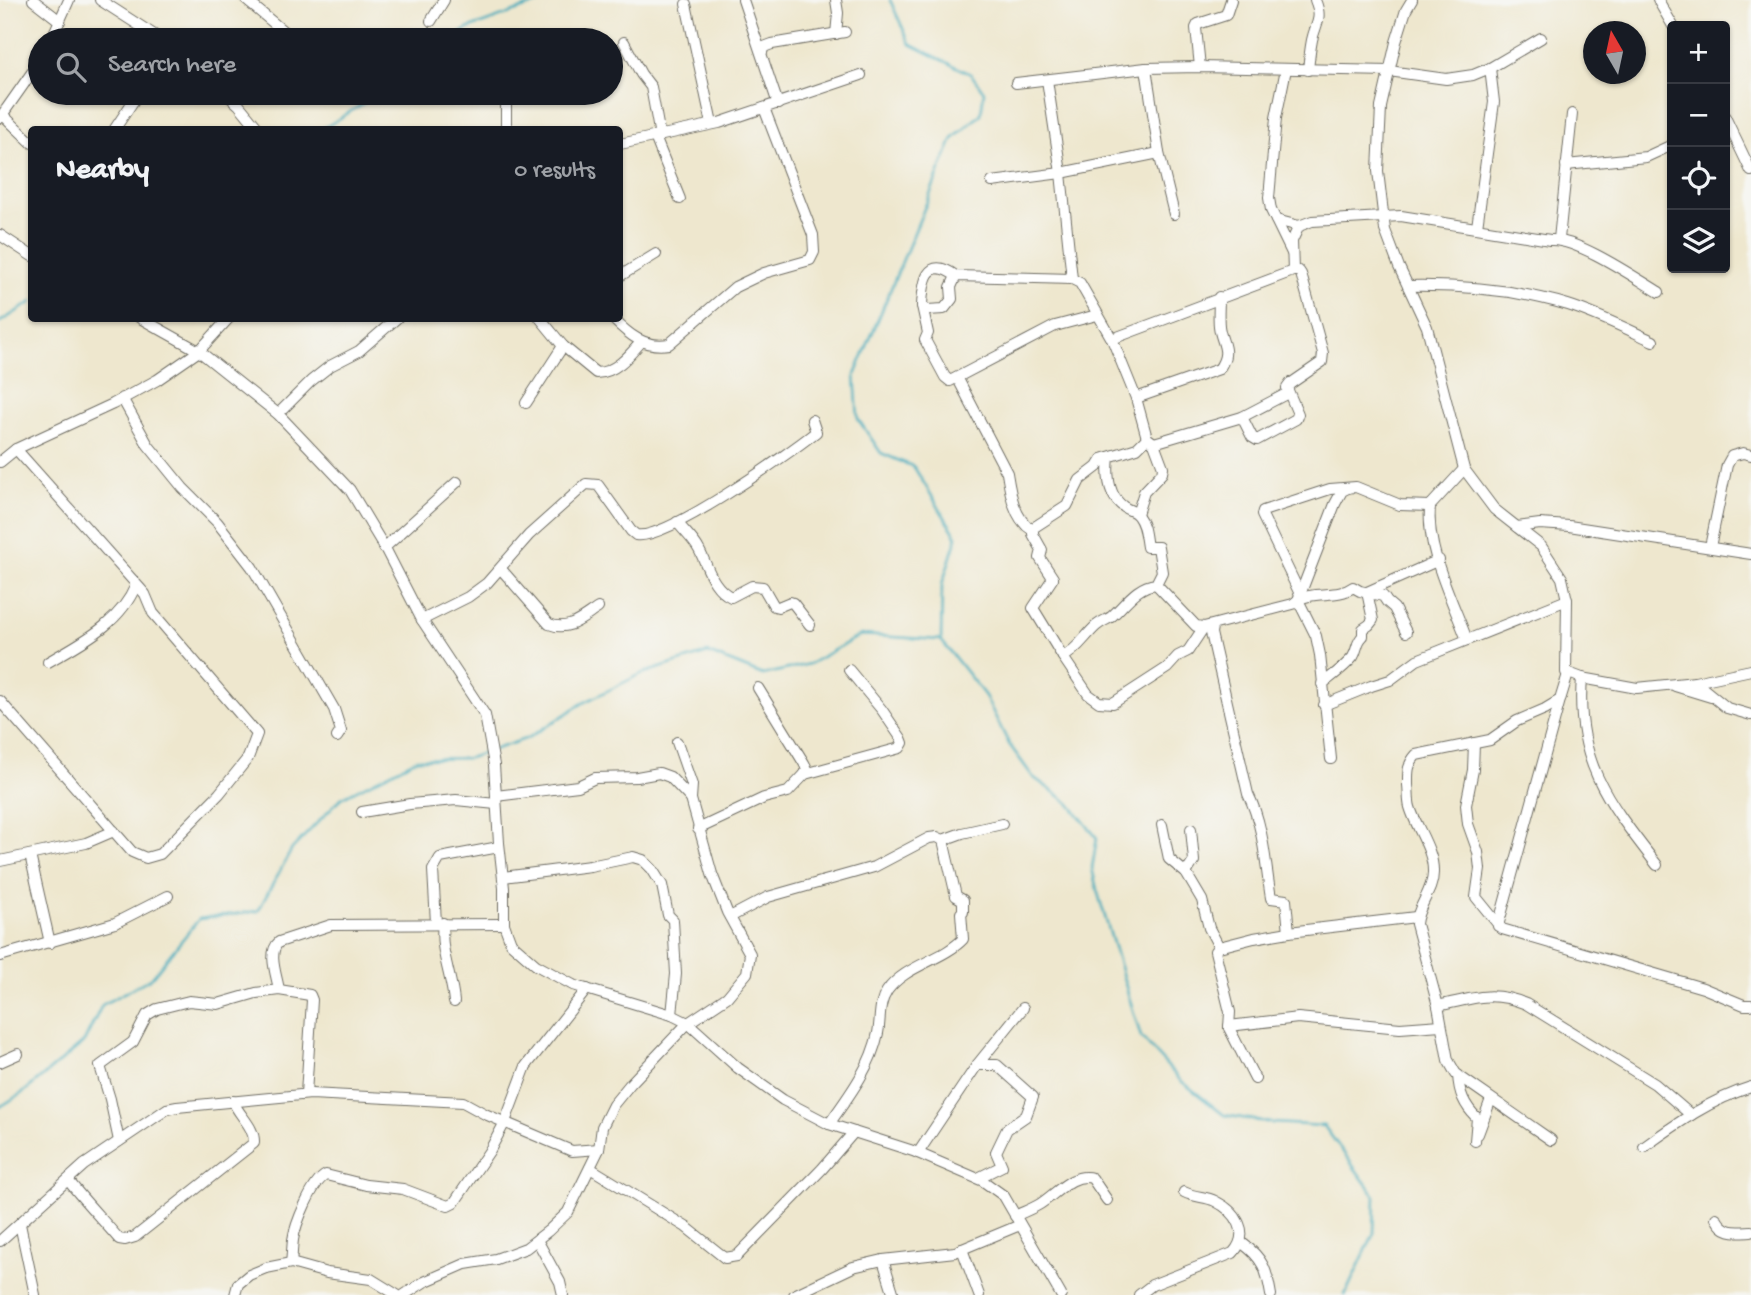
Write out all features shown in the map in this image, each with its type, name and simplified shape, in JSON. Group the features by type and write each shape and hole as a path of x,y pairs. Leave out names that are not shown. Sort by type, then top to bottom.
{"street":[{"path":"33,0 60,21"},
{"path":"57,28 69,0"},
{"path":"100,0 143,28"},
{"path":"246,0 280,28"},
{"path":"431,21 444,0"},
{"path":"744,0 778,104"},
{"path":"762,52 764,47 772,44 840,33 836,0"},
{"path":"1200,67 1196,28 1198,24 1226,15 1231,0"},
{"path":"1308,69 1312,37 1319,21 1320,11 1315,0"},
{"path":"1412,0 1406,10 1381,107 1378,171 1385,230 1427,327 1464,469 1494,509 1542,546 1562,578 1567,600 1565,668 1568,674 1498,926"},
{"path":"1658,0 1670,21"},
{"path":"686,4 712,124"},
{"path":"1016,83 1146,68 1200,67 1389,71 1446,79 1473,75 1490,68 1541,38"},
{"path":"624,42 651,87 657,136 680,199"},
{"path":"1146,68 1159,153 1174,214"},
{"path":"1477,227 1494,103 1490,68"},
{"path":"1286,69 1276,118 1269,198 1270,210 1292,253"},
{"path":"623,143 712,124 862,75"},
{"path":"4,113 28,78"},
{"path":"1047,80 1061,173 1072,279"},
{"path":"0,97 4,113 28,139"},
{"path":"117,126 131,105"},
{"path":"239,105 256,126"},
{"path":"504,126 506,105"},
{"path":"617,322 641,342 655,347 669,344 735,288 764,273 813,257 813,235 764,108"},
{"path":"1559,239 1572,114"},
{"path":"1730,130 1751,170"},
{"path":"1566,164 1646,157 1668,147"},
{"path":"992,182 1061,173 1159,153"},
{"path":"1276,220 1299,226 1312,221 1401,216 1550,240 1559,239 1585,249 1659,292"},
{"path":"1293,271 1292,241 1299,226"},
{"path":"0,235 28,253"},
{"path":"623,274 656,254"},
{"path":"1097,315 1055,326 988,359 950,382 925,340 928,333 922,306 923,284 927,274 937,268 956,276 1072,279 1080,283 1112,339 1163,470 1144,492 1137,514"},
{"path":"1112,339 1293,271 1301,274 1324,357 1322,362 1290,384 1288,393 1298,414 1296,419 1258,440 1252,438 1242,417"},
{"path":"922,306 933,310 944,309 952,299 951,287 956,276"},
{"path":"1408,286 1432,285 1490,290 1569,306 1653,341"},
{"path":"1136,398 1219,369 1225,360 1226,348 1219,328 1219,297"},
{"path":"147,322 199,351 278,414 349,490 384,548 422,620 485,715 494,765 504,923 511,943 536,965 573,985 672,1015 688,1023 738,1068 783,1100 829,1124 918,1153 978,1178 1004,1196 1061,1295"},
{"path":"0,462 16,449 157,380 199,351 225,322"},
{"path":"278,414 321,373 359,351 392,322"},
{"path":"543,322 563,346 596,373 626,360 641,342"},
{"path":"526,403 563,346"},
{"path":"958,379 1007,473 1007,486 1023,525 1032,530 1042,550 1040,558 1053,578 1033,608 1088,694 1099,702 1113,703 1167,668 1178,656 1188,651 1208,627 1217,622 1293,604 1299,597 1335,504 1342,491 1349,487"},
{"path":"1032,530 1067,506 1083,476 1097,467 1102,459 1150,441 1242,417 1288,393"},
{"path":"122,398 148,444 183,488 216,522 263,584 334,709 341,731 337,737"},
{"path":"422,620 468,597 501,569 529,535 586,484 598,485 636,535 645,535 677,522 782,458 816,432 812,420"},
{"path":"0,701 132,852 146,858 160,853 219,794 248,758 257,734 153,613 145,594 16,449"},
{"path":"1710,547 1727,465 1732,456 1743,453 1751,455"},
{"path":"1109,457 1107,478 1115,498 1126,509 1137,514 1143,524 1147,547 1158,547 1162,572 1156,584"},
{"path":"1464,469 1430,506 1430,527 1467,640"},
{"path":"384,548 457,482"},
{"path":"1331,759 1316,636 1262,513 1330,489 1349,487 1356,487 1400,505 1430,506"},
{"path":"677,522 697,545 708,572 721,592 731,597 752,586 762,587 774,606 793,603 810,625"},
{"path":"1517,527 1540,524 1559,526 1751,554"},
{"path":"1367,592 1439,560"},
{"path":"501,569 549,624 568,628 598,608"},
{"path":"1063,657 1075,650 1097,625 1111,616 1128,598 1156,584"},
{"path":"1156,584 1196,626 1208,627"},
{"path":"48,662 102,631 131,598 136,585"},
{"path":"1299,597 1321,593 1331,596 1344,593 1351,587 1383,596 1394,608 1406,632"},
{"path":"1322,684 1350,660 1356,652 1358,640 1363,636 1363,629 1373,620 1367,592"},
{"path":"1324,705 1390,680 1417,660 1567,600"},
{"path":"1208,627 1248,794 1265,852 1270,896 1273,900 1286,900 1289,932"},
{"path":"805,774 900,748 903,743 882,710 849,670"},
{"path":"1568,674 1637,688 1695,682 1751,670"},
{"path":"1582,678 1580,707 1583,732 1600,782 1612,807 1657,865"},
{"path":"1695,682 1727,708 1751,715"},
{"path":"1672,685 1711,697"},
{"path":"698,829 764,798 788,792 805,774 807,769 804,763 758,688"},
{"path":"1551,1140 1451,1068 1416,924 1416,917 1434,875 1430,856 1409,805 1407,770 1416,755 1490,740 1517,721 1560,700"},
{"path":"404,1295 424,1282 465,1264 496,1259 526,1248 568,1212 599,1149 602,1127 612,1105 688,1023 727,997 747,972 750,954 730,917 712,874 691,799 692,785 677,743"},
{"path":"1474,743 1473,769 1466,804 1468,824 1478,852 1480,869 1476,897 1498,926 1751,1005"},
{"path":"362,812 410,804 496,800 578,786 595,778 637,777 659,773 670,777 691,799"},
{"path":"730,917 768,897 874,867 929,838 937,837 943,840 1002,824"},
{"path":"1162,825 1169,859 1186,873 1202,900 1209,928 1219,947"},
{"path":"1186,873 1194,861 1191,829"},
{"path":"0,861 86,843 114,831"},
{"path":"829,1124 859,1081 878,1034 879,1009 888,990 917,967 963,939 963,901 956,895 943,840"},
{"path":"454,1002 439,923 433,870 440,858 499,847"},
{"path":"30,855 50,943"},
{"path":"503,877 590,866 633,857 643,860 662,885 668,915 673,920 676,974 672,1015"},
{"path":"0,957 115,923 168,896"},
{"path":"1255,1079 1229,1026 1230,1012 1214,951 1219,947 1254,938 1289,932 1416,917"},
{"path":"279,990 272,952 274,945 331,925 504,923"},
{"path":"291,1264 296,1227 320,1178 326,1175 366,1185 403,1189 448,1206 459,1197 505,1122 526,1066 587,989"},
{"path":"119,1141 100,1066 132,1042 147,1015 157,1009 179,1003 218,1004 256,993 279,990 310,995 312,1000 306,1094"},
{"path":"1438,1006 1486,996 1507,996 1526,1004 1655,1084 1691,1115"},
{"path":"918,1153 977,1065 1023,1008"},
{"path":"1229,1026 1298,1018 1400,1028 1441,1025"},
{"path":"0,1062 19,1054"},
{"path":"977,1065 997,1065 1032,1097 1026,1116 1007,1129 996,1152 1002,1166 978,1178"},
{"path":"1458,1075 1466,1107 1477,1118 1475,1141 1490,1098"},
{"path":"1644,1147 1691,1115 1751,1087"},
{"path":"0,1241 84,1165 167,1109 306,1094 463,1102 572,1151 599,1149"},
{"path":"68,1180 119,1239 135,1237 254,1143 252,1130 237,1111 233,1101"},
{"path":"590,1168 685,1227 730,1259 737,1256 787,1206 853,1132"},
{"path":"794,1295 853,1267 883,1260 955,1252 1017,1220 1074,1179 1084,1175 1092,1178 1107,1200"},
{"path":"1139,1295 1152,1285 1233,1253 1242,1243 1243,1233 1236,1219 1217,1202 1195,1198 1184,1192"},
{"path":"1716,1218 1728,1231 1751,1231"},
{"path":"20,1224 35,1295"},
{"path":"537,1240 560,1282 564,1295"},
{"path":"1242,1243 1261,1259 1271,1295"},
{"path":"962,1249 979,1295"},
{"path":"883,1260 894,1295"},
{"path":"236,1295 238,1284 249,1275 266,1268 291,1264 327,1273 371,1279 397,1295"}],"waterway":[{"path":"470,28 547,0"},
{"path":"890,0 910,44 971,74 984,92 981,114 953,139 855,375 858,419 881,453 914,467 957,537 942,585 941,640 985,696 1009,744 1033,777 1069,803 1097,838 1092,868 1141,1037 1180,1080 1224,1115 1272,1123 1324,1126 1375,1196 1374,1233 1345,1295"},
{"path":"327,126 361,105"},
{"path":"0,322 28,304"},
{"path":"0,1107 24,1092 84,1042 102,1005 151,978 199,919 258,911 292,849 341,798 417,759 469,758 528,738 583,703 641,674 708,653 763,675 809,664 861,635 941,640"}]}
